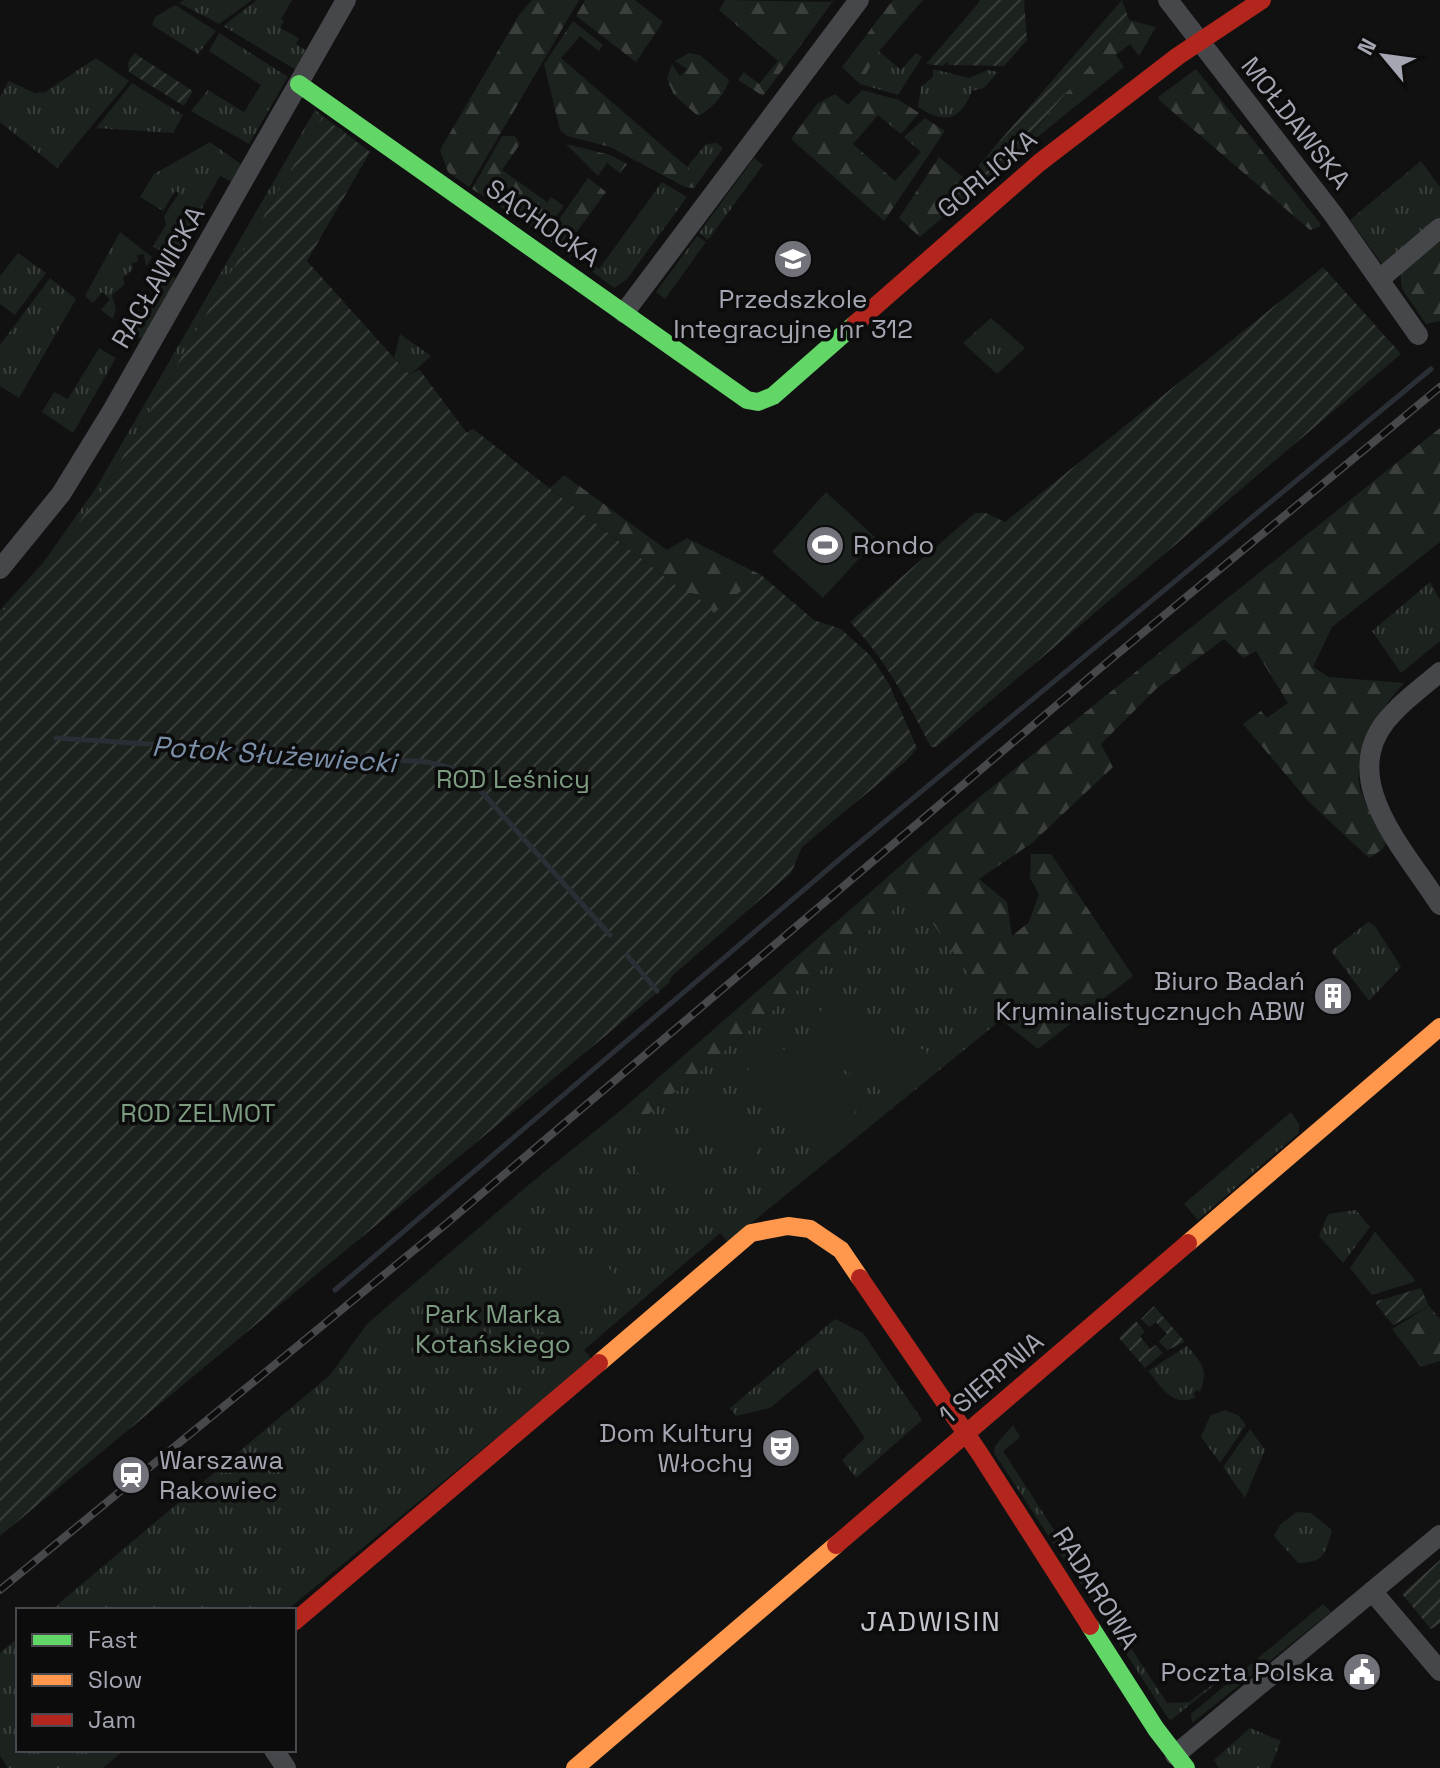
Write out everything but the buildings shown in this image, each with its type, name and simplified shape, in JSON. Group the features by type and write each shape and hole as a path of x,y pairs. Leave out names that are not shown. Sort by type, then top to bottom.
{"street":[{"name":"RACŁAWICKA","path":"0,569 53,504 90,447 346,0"},
{"path":"624,313 859,0"},
{"name":"MOŁDAWSKA","path":"1168,0 1381,278 1418,335"},
{"name":"GORLICKA","path":"758,402 773,396 1039,163 1262,0"},
{"name":"SĄCHOCKA","path":"299,84 747,400 758,402"},
{"path":"1381,278 1440,228"},
{"path":"1440,672 1392,713 1373,742 1367,770 1372,800 1440,905"},
{"name":"1 SIERPNIA","path":"575,1768 1440,1027"},
{"name":"RADAROWA","path":"296,1620 751,1233 776,1225 818,1230 836,1244 966,1434 1181,1761"},
{"path":"1181,1761 1372,1591 1440,1535"},
{"path":"1372,1591 1440,1671"}],"green space":[{"path":"184,0 252,0 219,24 179,3"},
{"path":"257,0 292,0 281,19 284,21 280,28 299,38 296,44 307,51 296,70 223,26"},
{"path":"532,0 579,0 469,187 448,172 440,150 519,15"},
{"path":"585,0 635,0 663,22 636,62 576,16"},
{"path":"725,0 834,0 763,96 738,80 744,72 759,84 778,61 719,10"},
{"path":"893,0 923,0 879,51 860,84 842,67"},
{"path":"981,0 1024,0 1027,40 1004,66 948,65 948,61 943,66 926,64"},
{"path":"1122,0 1129,20 1009,159 979,185 973,172"},
{"path":"175,5 216,31 198,54 152,25 155,17"},
{"path":"1129,20 1156,27 1139,56 1130,44 1116,55 1124,67 1009,160"},
{"path":"573,21 603,45 599,51 580,36 561,58 687,167 694,188 685,187 610,147 567,136 560,130 544,64"},
{"path":"219,33 288,77 249,144 191,111 208,90 244,112 261,85 209,51"},
{"path":"879,51 901,70 916,53 922,57 898,95 860,84"},
{"path":"134,53 193,91 184,106 129,72 128,63"},
{"path":"689,53 700,55 729,80 717,101 698,116 674,95 667,79 672,64 680,76 687,69 675,61"},
{"path":"96,58 129,81 57,168 0,122 0,97 9,81 35,93 45,92"},
{"path":"933,69 969,78 988,70 998,72 984,88 972,91 956,114 942,117 918,107 921,87 933,77"},
{"path":"1196,69 1320,223 1320,227 1310,230 1159,100 1158,97"},
{"path":"132,83 183,115 173,133 96,128"},
{"path":"862,90 899,100 919,113 901,134 878,115 853,144 895,181 921,152 904,137 925,118 945,131 884,221 791,139 817,104 835,94 848,105"},
{"path":"315,110 380,159 322,117 108,482 48,565 0,615 0,610 43,563 96,488"},
{"name":"ROD Leśnicy","path":"322,117 370,152 307,261 403,368 410,375 419,369 467,433 473,429 686,593 693,593 714,613 761,575 814,620 841,629 871,656 889,684 917,748 907,760 802,847 791,873 672,976 668,984 0,1536 0,615 48,565 108,482"},
{"path":"502,136 515,136 520,144 502,170 547,202 551,197 564,206 543,234 472,189"},
{"path":"210,142 242,165 232,182 220,176 172,261 153,246 166,225 164,216 179,193 175,191 163,211 140,197 154,174"},
{"path":"717,143 723,148 694,188 687,167 706,144"},
{"path":"566,144 610,155 627,164 620,173 607,163 598,176"},
{"path":"939,157 976,188 920,237 899,218"},
{"path":"754,158 763,165 708,240 699,233"},
{"path":"1421,161 1440,187 1440,220 1385,268 1350,220"},
{"path":"588,178 606,192 567,245 576,253 570,257 546,238"},
{"path":"662,182 687,197 627,279 614,288 585,266 589,262 599,269"},
{"path":"120,232 152,257 146,267 144,254 137,255 138,262 132,263 133,269 123,278 125,284 112,295 116,309 113,319 101,310 110,299 102,292 93,303 85,296"},
{"path":"697,236 706,242 665,299 656,292"},
{"path":"1440,236 1440,321 1426,324 1402,289 1400,271"},
{"path":"18,253 46,273 15,315 0,304 0,276"},
{"path":"163,267 176,279 143,338 133,337 124,330 125,320 144,312 143,306 150,304 154,290 160,289 158,283 165,281 163,275 150,279 156,269"},
{"path":"1323,267 1401,354 936,747 931,747 885,666 850,622 975,513 986,513 1005,522"},
{"path":"50,278 76,299 19,398 0,386 0,345"},
{"path":"991,318 1025,348 997,374 963,343"},
{"path":"400,334 431,356 410,375 394,358"},
{"path":"99,348 116,358 73,433 42,412 54,392 68,399"},
{"path":"1440,428 1440,542 1332,627 1313,667 1329,677 1404,683 1371,728 1359,769 1363,797 1387,839 1383,849 1369,858 1309,802 1243,724 1261,711 1267,718 1288,703 1256,651 1244,658 1224,639 1156,689 1101,744 1113,767 1032,843 979,879 1007,902 1012,936 1029,922 1039,894 1030,878 1031,854 1051,854 1133,976 1038,1049 1001,1020 912,894 639,1122 626,1106 972,803"},
{"path":"564,475 667,550 687,538 761,575 714,614 693,593 686,593 550,488"},
{"name":"Rondo","path":"826,492 877,539 823,598 772,552"},
{"path":"1430,582 1440,600 1440,641 1401,673 1372,631"},
{"name":"Park Marka Kotańskiego","path":"912,894 1001,1020 728,1242 720,1233 584,1350 592,1359 289,1608 53,1608 330,1375 367,1324 532,1182 626,1106 639,1122"},
{"path":"1368,922 1375,926 1401,967 1369,1001 1331,951"},
{"path":"829,997 927,1052 900,1101 801,1046"},
{"path":"765,1039 865,1094 837,1144 738,1089"},
{"path":"707,1095 769,1129 750,1165 688,1130"},
{"path":"1291,1112 1299,1124 1299,1133 1198,1220 1184,1204"},
{"path":"655,1134 717,1169 697,1205 635,1171"},
{"path":"1356,1210 1370,1227 1343,1263 1319,1236 1328,1214"},
{"path":"1375,1232 1414,1282 1372,1295 1350,1268"},
{"path":"579,1260 604,1266 616,1275 617,1287 599,1314 513,1382 478,1385 459,1375 453,1367 452,1357 463,1331 510,1292","holes":["518,1297 524,1299 526,1313 532,1323 554,1337 555,1341 532,1366 507,1378 485,1381 468,1374 460,1361 463,1343 482,1321"]},
{"path":"1421,1288 1429,1306 1393,1325 1376,1304 1377,1301"},
{"path":"512,1303 543,1346 517,1366 485,1322"},
{"path":"1154,1306 1185,1342 1167,1350 1159,1342 1167,1334 1156,1322 1149,1327 1141,1319"},
{"path":"1429,1306 1440,1319 1440,1361 1421,1367 1392,1329"},
{"path":"835,1319 863,1333 922,1420 856,1478 842,1460 865,1438 817,1369 770,1408 736,1416 730,1408"},
{"path":"1136,1321 1145,1332 1140,1336 1150,1349 1156,1345 1163,1353 1145,1368 1119,1338"},
{"path":"1187,1346 1200,1362 1204,1378 1200,1392 1197,1390 1193,1394 1196,1397 1181,1400 1168,1394 1148,1371"},
{"path":"1225,1410 1238,1415 1246,1425 1220,1463 1201,1437 1210,1416"},
{"path":"1013,1425 1020,1437 1003,1451 1087,1581 1080,1584 994,1453 995,1446"},
{"path":"1250,1429 1265,1450 1245,1498 1223,1467"},
{"path":"1296,1512 1311,1513 1332,1530 1325,1551 1318,1559 1298,1563 1274,1536 1280,1525"},
{"path":"1440,1560 1440,1623 1431,1629 1402,1594"},
{"path":"1091,1587 1167,1703 1189,1702 1230,1672 1171,1720 1087,1594"},
{"path":"1323,1604 1331,1612 1192,1723 1191,1714"},
{"path":"16,1640 16,1752 122,1752 103,1768 8,1768 0,1756 0,1653"},
{"path":"1250,1728 1281,1741 1270,1768 1219,1768 1214,1760"}],"waterway":[{"path":"335,1290 841,858 1431,369"},
{"name":"Potok Służewiecki","path":"56,738 427,762 463,771 610,935"},
{"name":"Potok Służewiecki","path":"627,955 657,991"}],"railway":[{"path":"0,1590 446,1224 1098,670 1440,387"}],"traffic: fast":[{"path":"299,84 747,400 758,402 773,396 855,324"},
{"path":"1090,1626 1156,1729 1186,1768"}],"traffic: slow":[{"path":"1188,1243 1440,1027"},
{"path":"599,1363 751,1233 788,1226 810,1229 841,1250 860,1278"},
{"path":"575,1768 836,1545"}],"traffic: jam":[{"path":"855,324 1039,163 1178,56 1262,0"},
{"path":"836,1545 1188,1243"},
{"path":"860,1278 980,1454 1090,1626"},
{"path":"296,1620 599,1363"}],"place":[{"name":"Przedszkole Integracyjne nr 312","path":"793,259"},
{"name":"Rondo","path":"825,545"},
{"name":"Biuro Badań Kryminalistycznych ABW","path":"1333,996"},
{"name":"Dom Kultury Włochy","path":"781,1448"},
{"name":"Warszawa Rakowiec","path":"131,1475"},
{"name":"Poczta Polska","path":"1362,1672"}],"district":[{"name":"JADWISIN","path":"931,1621"}],"park label":[{"name":"ROD ZELMOT","path":"198,1113"}]}
